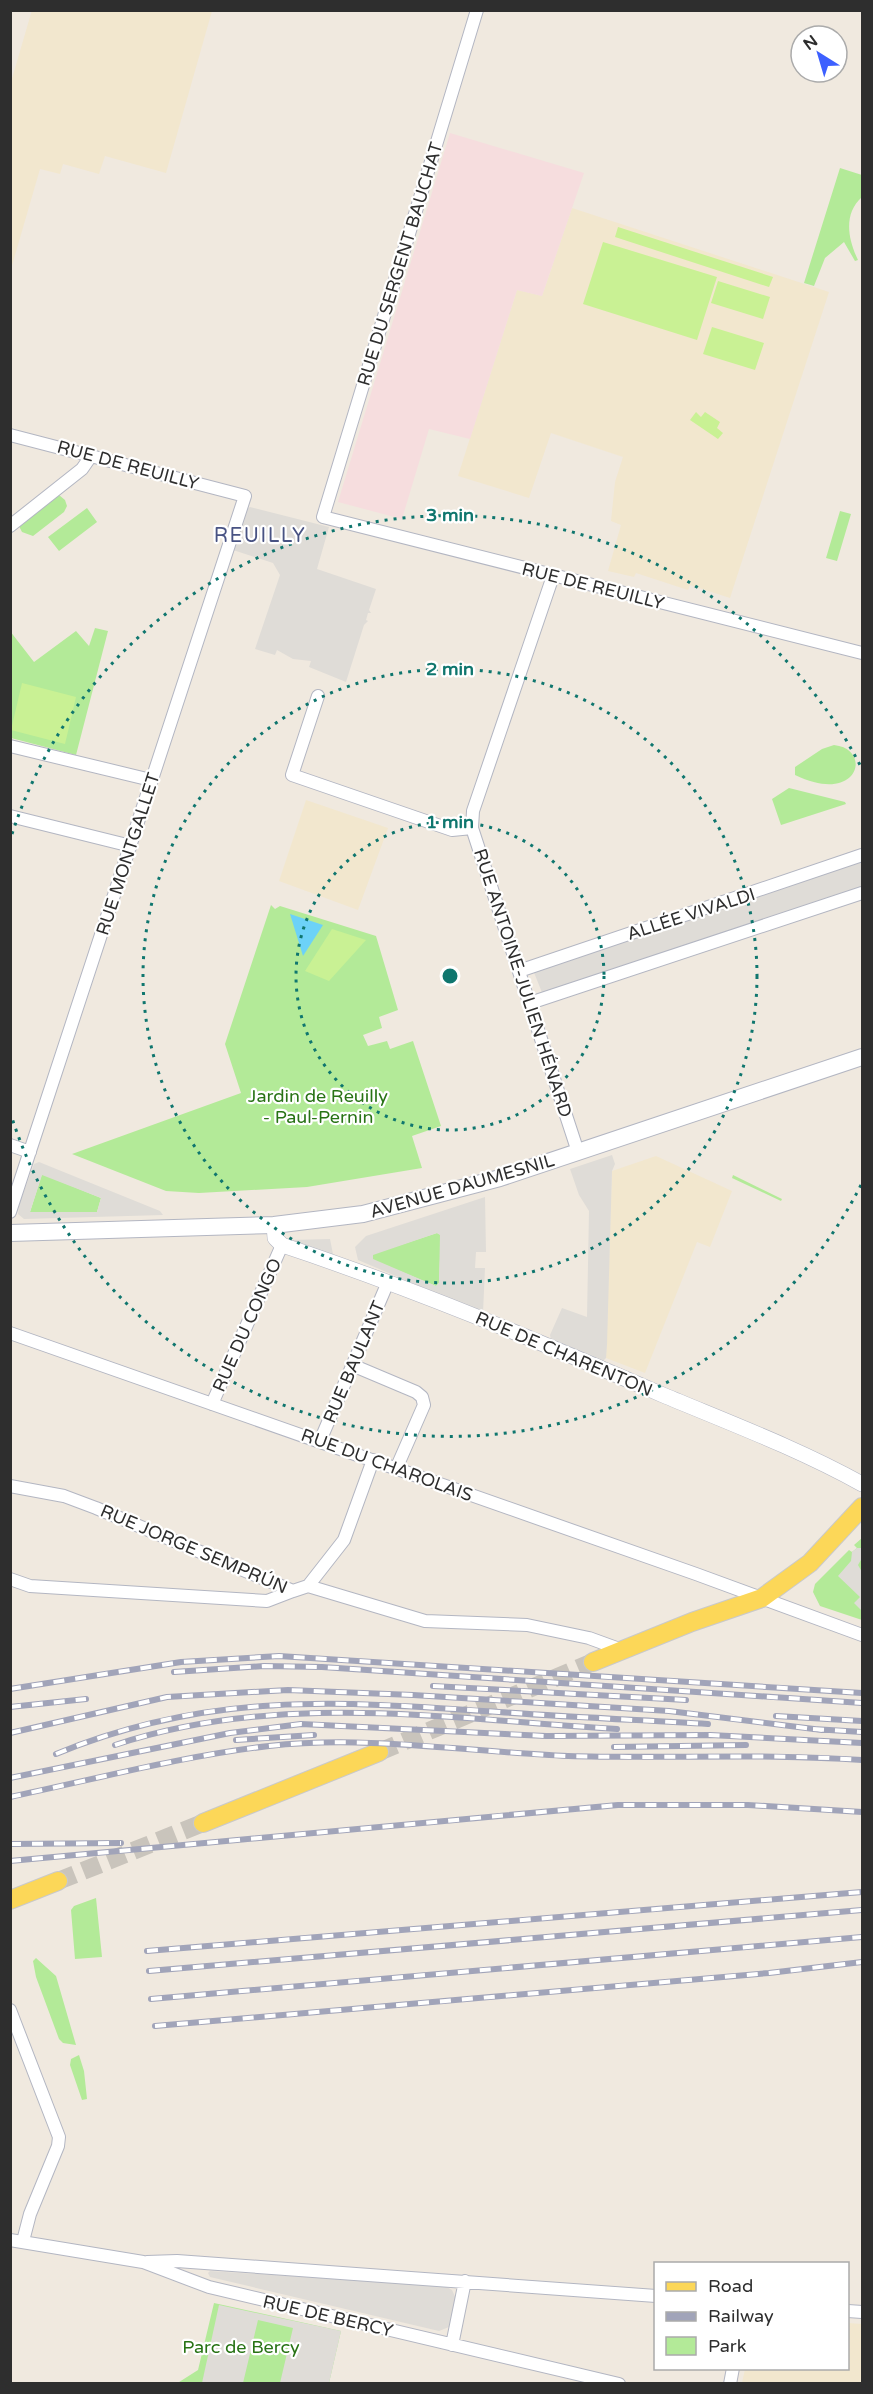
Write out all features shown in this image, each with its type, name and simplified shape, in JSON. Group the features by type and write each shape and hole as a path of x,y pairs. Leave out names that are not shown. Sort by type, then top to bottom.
{"main road":[{"name":"AVENUE DAUMESNIL","path":"10,1233 274,1224 363,1214 460,1190 862,1057"},
{"path":"593,1662 762,1598 810,1563 862,1507"},
{"path":"203,1822 379,1752"},
{"path":"10,1900 58,1881"}],"street":[{"name":"RUE DU SERGENT BAUCHAT","path":"323,517 477,10"},
{"name":"RUE DE REUILLY","path":"10,435 245,496"},
{"path":"10,526 82,469 91,456"},
{"name":"RUE MONTGALLET","path":"10,1212 245,496"},
{"name":"RUE DE REUILLY","path":"323,517 862,653"},
{"name":"RUE ANTOINE-JULIEN HÉNARD","path":"553,576 473,811 472,828 578,1152"},
{"path":"318,696 291,776 452,830 472,828"},
{"path":"14,746 151,780"},
{"path":"10,816 131,846"},
{"name":"ALLÉE VIVALDI","path":"519,970 862,855"},
{"name":"ALLÉE VIVALDI","path":"530,1003 862,893"},
{"path":"10,1145 30,1152"},
{"path":"274,1224 275,1238 282,1245"},
{"name":"RUE DE CHARENTON","path":"282,1245 388,1282 593,1365 816,1461 862,1484"},
{"name":"RUE DU CONGO","path":"212,1404 282,1245"},
{"name":"RUE BAULANT","path":"320,1441 388,1282"},
{"name":"RUE DU CHAROLAIS","path":"10,1333 862,1635"},
{"path":"352,1365 416,1392 423,1399 424,1405 396,1469"},
{"name":"RUE JORGE SEMPRÚN","path":"10,1486 64,1496 293,1591 308,1586 344,1540 373,1460"},
{"path":"10,1580 30,1586 267,1601 293,1591"},
{"path":"308,1586 425,1621 526,1625 589,1638 622,1650"},
{"path":"10,2010 59,2137 58,2146 17,2240"},
{"name":"RUE DE BERCY","path":"17,2240 143,2262 209,2287 619,2384"},
{"name":"RUE DE BERCY","path":"143,2262 177,2260 654,2296"},
{"path":"452,2345 465,2281"}],"shaded area":[{"path":"32,10 212,11 166,173 105,156 99,174 63,164 60,174 40,169 11,269 11,82"},
{"path":"450,133 584,173 542,296 517,290 470,439 429,429 402,519 338,502"},
{"path":"572,208 829,292 730,598 690,585 688,590 636,573 634,577 608,571 621,525 611,521 615,482 623,457 551,433 529,498 458,476 517,290 542,296"},
{"path":"250,507 329,527 317,569 376,589 369,610 371,613 368,613 366,620 368,621 364,625 346,682 309,667 311,661 293,659 277,650 275,655 255,649 280,575 273,563 233,550 247,509"},
{"path":"306,800 388,828 358,910 279,881"},
{"path":"862,860 862,889 543,995 533,970"},
{"path":"612,1155 615,1164 612,1171 607,1345 606,1358 602,1362 551,1340 550,1335 562,1308 587,1317 589,1211 579,1195 570,1169"},
{"path":"656,1156 732,1191 710,1247 697,1242 645,1373 606,1358 612,1171"},
{"path":"39,1162 160,1211 163,1215 24,1219 18,1214 19,1205 34,1164","holes":["42,1175 101,1198 97,1212 30,1212"]},
{"path":"485,1197 486,1252 476,1252 475,1268 485,1268 483,1313 358,1260 355,1247 366,1236","holes":["437,1233 440,1235 439,1283 436,1286 373,1259 373,1255"]},
{"path":"330,1239 334,1259 289,1240"},
{"path":"857,1548 862,1548 862,1558 858,1565 862,1572 862,1611 854,1603 860,1597 838,1576 851,1561 852,1552"},
{"path":"210,2271 445,2286 452,2290 456,2299 449,2327 439,2331 210,2277 208,2273"},
{"name":"Parc de Bercy","path":"219,2305 341,2331 329,2383 280,2383 293,2328 258,2320 243,2383 202,2383"},
{"path":"849,2323 862,2324 862,2383 742,2383 745,2370 849,2370"}],"green space":[{"path":"840,168 862,175 862,197 852,211 849,227 858,260 855,261 844,242 825,258 814,286 804,283"},
{"path":"618,227 773,277 769,287 615,237"},
{"path":"603,242 717,277 697,340 583,304"},
{"path":"718,281 770,297 763,319 711,303"},
{"path":"712,327 764,343 755,370 703,354"},
{"path":"696,412 701,417 705,412 720,422 717,428 723,433 718,439 690,420"},
{"path":"59,495 65,500 67,506 64,512 33,536 22,532 19,526 52,496"},
{"path":"87,508 97,522 59,551 48,537"},
{"path":"840,511 851,514 837,561 826,558"},
{"path":"95,628 108,631 76,755 11,738 10,631 34,662 76,631 89,646"},
{"path":"22,683 76,697 65,744 11,730"},
{"path":"834,745 846,749 853,756 856,764 853,773 846,780 834,784 817,783 795,775 795,767 822,749"},
{"path":"789,788 846,804 781,825 772,799"},
{"name":"Jardin de Reuilly - Paul-Pernin","path":"271,905 275,909 280,906 376,936 398,1010 379,1017 382,1028 363,1035 368,1046 387,1041 390,1049 413,1041 441,1126 412,1136 422,1168 307,1187 199,1193 166,1191 72,1154 241,1093 225,1044"},
{"path":"332,929 366,940 329,981 305,971"},
{"path":"42,1174 101,1198 97,1212 30,1212"},
{"path":"733,1175 782,1199 781,1201 732,1178"},
{"path":"437,1233 441,1235 439,1283 436,1286 373,1260 373,1254"},
{"path":"862,1538 862,1620 820,1606 813,1592 815,1584 849,1550 852,1552 857,1548 854,1545"},
{"path":"96,1898 102,1957 75,1959 71,1910 74,1906"},
{"path":"36,1958 56,1976 76,2045 63,2043 59,2039 36,1977 33,1961"},
{"path":"79,2055 84,2071 87,2099 82,2100 70,2065 71,2059"},
{"name":"Parc de Bercy","path":"214,2303 341,2331 329,2383 176,2384 198,2370"}],"water":[{"path":"290,914 323,925 303,956"}],"tunnel":[{"path":"379,1752 593,1662"},
{"path":"58,1881 203,1823"}],"railway":[{"path":"10,1689 181,1662 279,1656 862,1693"},
{"path":"174,1672 264,1666 322,1667 862,1703"},
{"path":"433,1686 686,1700"},
{"path":"10,1733 167,1697 288,1690 413,1695 669,1711 822,1730"},
{"path":"10,1707 86,1699"},
{"path":"56,1754 112,1734 167,1719 221,1710 275,1705 384,1705 708,1724"},
{"path":"115,1745 176,1728 239,1718 301,1714 427,1715 617,1729"},
{"path":"776,1716 862,1721"},
{"path":"10,1778 230,1733 301,1724 546,1736 710,1735 862,1743"},
{"path":"813,1729 862,1732"},
{"path":"236,1740 314,1735"},
{"path":"10,1797 139,1768 236,1750 306,1743 381,1743 568,1756 788,1757 862,1760"},
{"path":"614,1747 746,1745"},
{"path":"10,1861 618,1805 748,1805 862,1812"},
{"path":"10,1844 121,1843"},
{"path":"147,1951 862,1892"},
{"path":"149,1971 862,1910"},
{"path":"151,1999 862,1937"},
{"path":"155,2026 769,1973 862,1962"}],"district":[{"name":"REUILLY","path":"260,535"}]}
